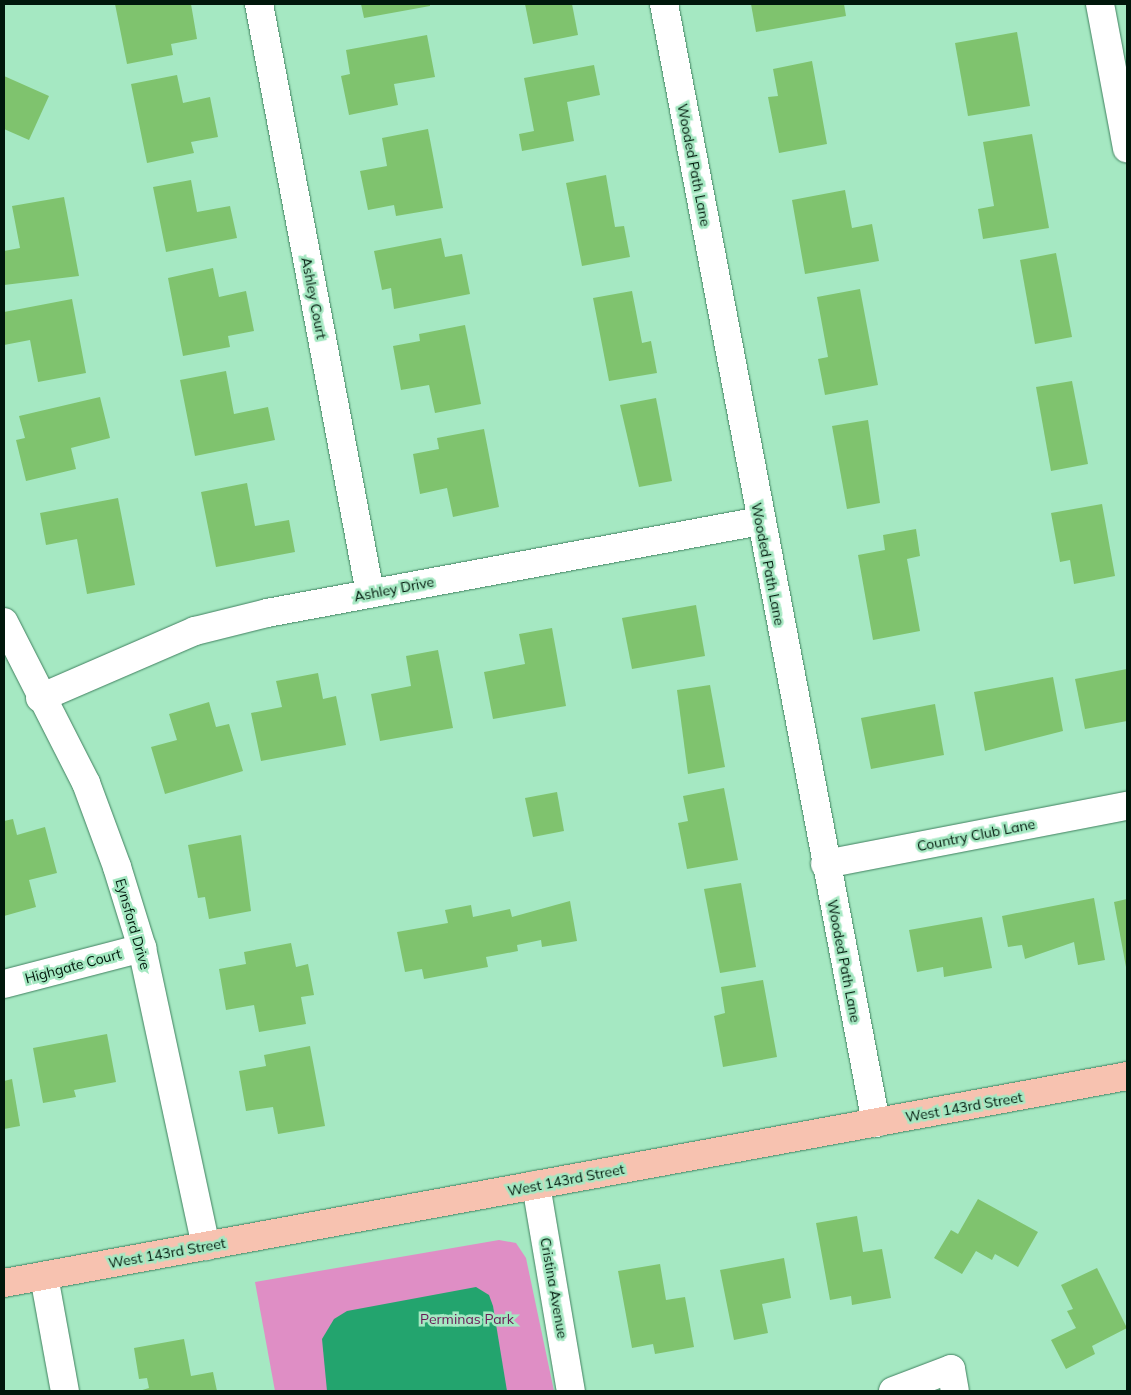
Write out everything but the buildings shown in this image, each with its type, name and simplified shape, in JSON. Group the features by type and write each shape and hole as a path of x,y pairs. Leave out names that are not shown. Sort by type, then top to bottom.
{"main road":[{"name":"West 143rd Street","path":"4,1283 1127,1076"}],"street":[{"name":"Ashley Court","path":"259,4 370,593"},
{"name":"Wooded Path Lane","path":"664,4 760,521 876,1123"},
{"path":"1100,4 1119,57 1127,148"},
{"name":"Ashley Drive","path":"40,698 195,631 370,593 760,521"},
{"name":"Eynsford Drive","path":"4,622 40,698 86,783 142,948 206,1246"},
{"name":"Country Club Lane","path":"825,864 1127,806"},
{"name":"Highgate Court","path":"4,984 142,948"},
{"name":"Cristina Avenue","path":"536,1185 571,1391"},
{"path":"44,1276 65,1391"},
{"path":"893,1391 951,1369 956,1391"}],"green space":[{"name":"Perminas Park","path":"499,1240 516,1243 526,1258 554,1391 275,1391 255,1282"}],"shaded area":[{"path":"476,1287 489,1295 493,1306 507,1391 327,1391 322,1339 334,1319 347,1311"}]}
